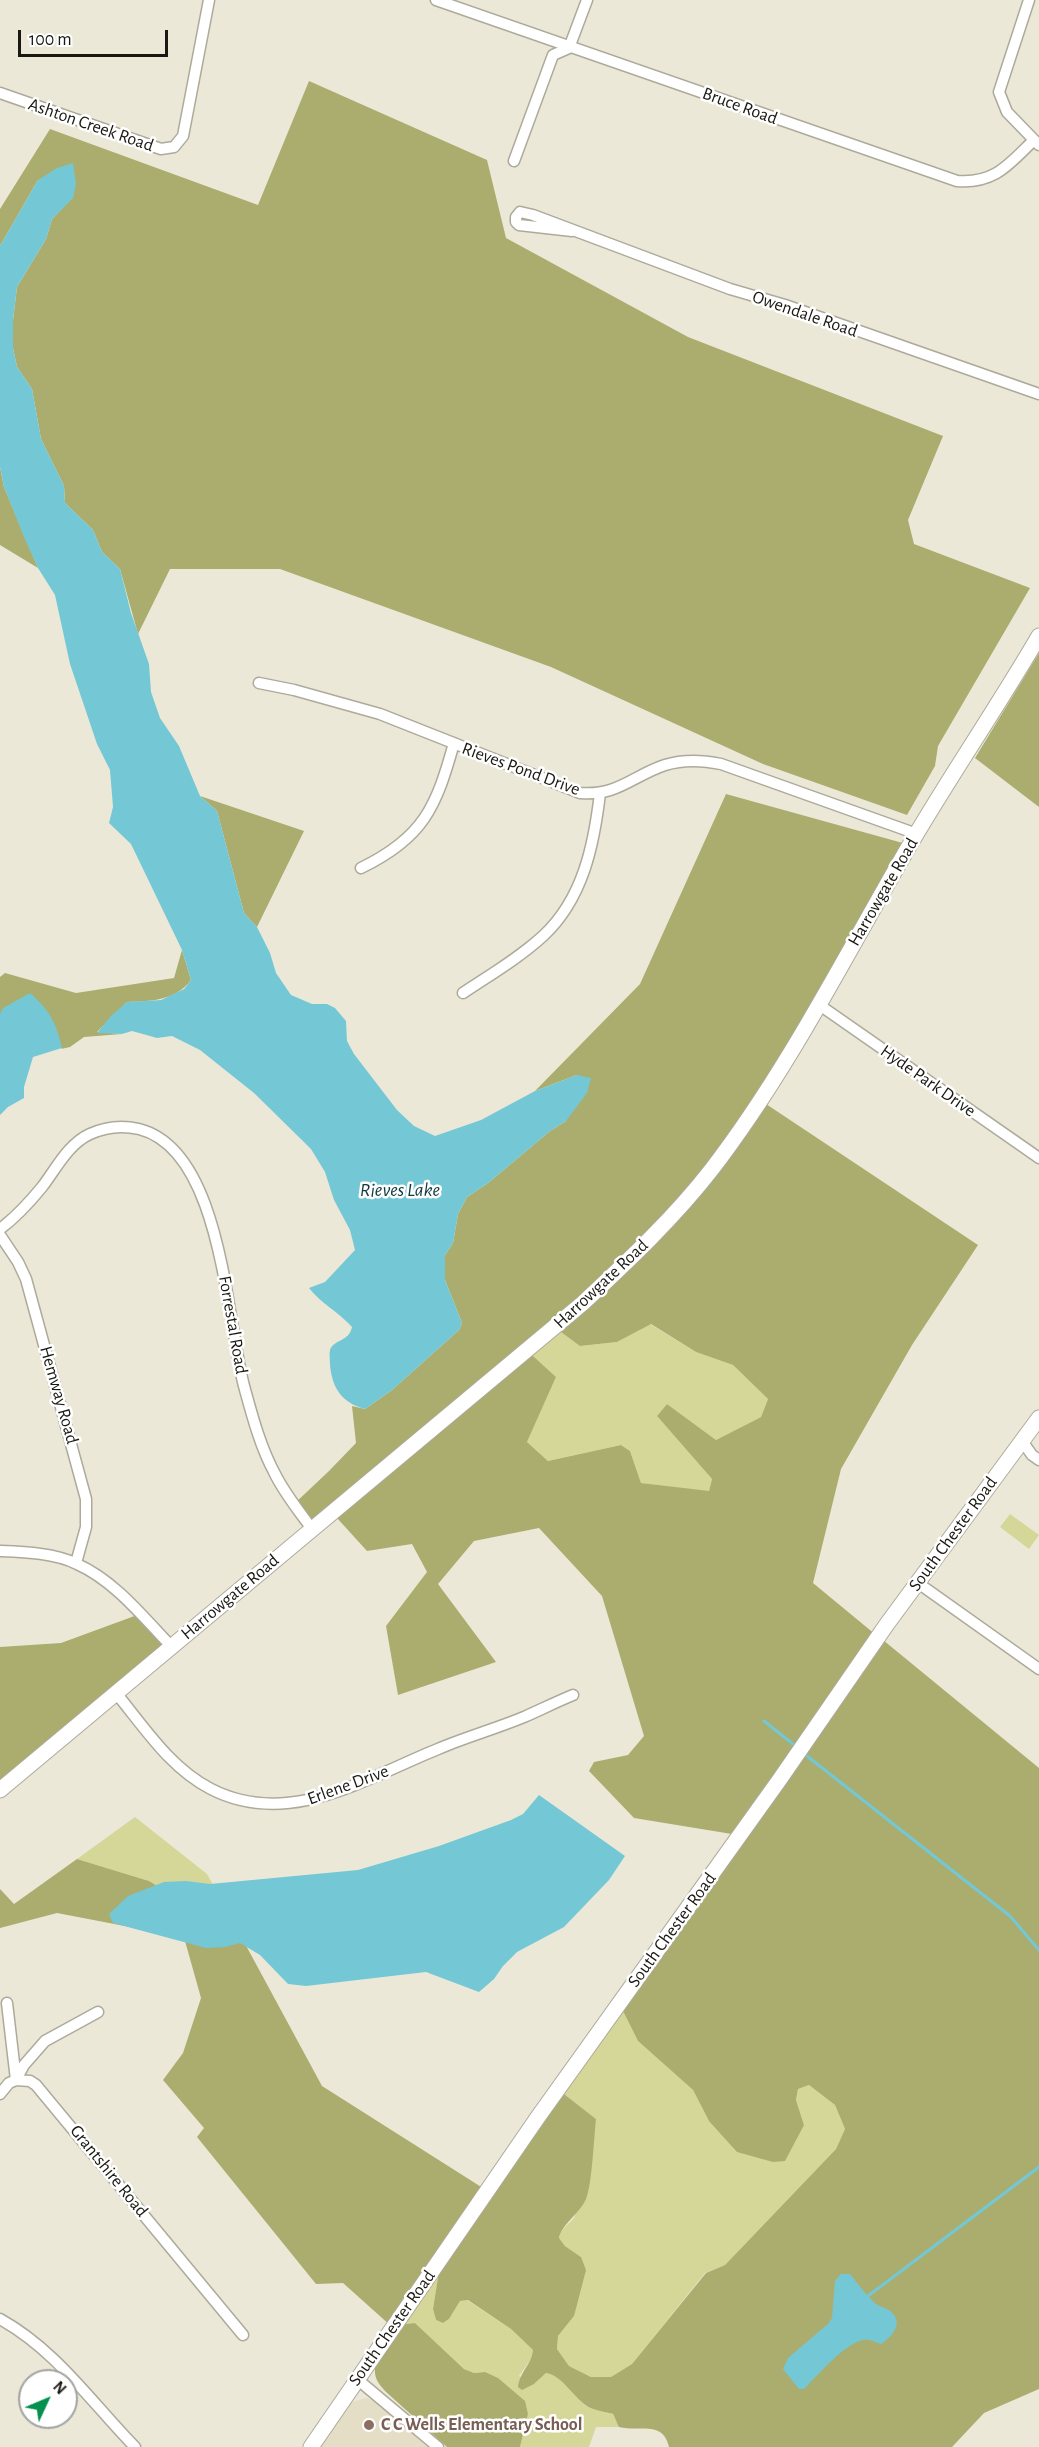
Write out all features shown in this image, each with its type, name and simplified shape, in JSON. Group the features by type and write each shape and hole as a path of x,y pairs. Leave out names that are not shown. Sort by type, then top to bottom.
{"main road":[{"name":"Harrowgate Road","path":"0,1790 583,1303 657,1231 711,1171 743,1127 917,834 1039,636"},
{"name":"South Chester Road","path":"311,2447 538,2116 774,1788 918,1582 1039,1418"}],"street":[{"name":"Ashton Creek Road","path":"0,93 161,149 174,147 183,136 209,0"},
{"name":"Bruce Road","path":"436,0 957,181 982,181 995,175 1036,142"},
{"path":"514,161 553,55 569,48 587,0"},
{"path":"1029,0 999,92 1007,112 1036,142"},
{"name":"Owendale Road","path":"572,231 730,289 784,305 1039,394"},
{"name":"Rieves Pond Drive","path":"259,683 370,711 580,793 600,793 621,788 662,766 677,762 707,761 722,764 917,834"},
{"path":"360,868 400,846 422,823 434,803 454,743"},
{"path":"463,993 542,937 566,909 586,865 600,793"},
{"name":"Hyde Park Drive","path":"818,1004 1039,1158"},
{"name":"Forrestal Road","path":"0,1229 22,1210 78,1141 87,1135 110,1128 133,1128 158,1136 174,1149 185,1162 193,1178 222,1265 244,1385 264,1450 285,1492 312,1529"},
{"name":"Hemway Road","path":"0,1235 18,1262 28,1286 86,1499 86,1527 76,1563"},
{"path":"1022,1441 1039,1447"},
{"path":"1022,1441 1032,1455 1039,1460"},
{"path":"0,1551 43,1555 76,1563 113,1587 171,1646"},
{"path":"918,1582 1039,1669"},
{"name":"Erlene Drive","path":"116,1693 165,1753 194,1778 227,1796 256,1804 272,1805 302,1802 332,1794 439,1749 525,1717 573,1695"},
{"path":"7,2003 16,2080"},
{"path":"0,2094 9,2083 16,2080 24,2065 45,2041 98,2012"},
{"name":"Grantshire Road","path":"16,2080 30,2081 36,2085 243,2335"},
{"path":"0,2319 20,2330 47,2352 135,2447"},
{"path":"357,2379 438,2447"}],"shaded area":[{"name":"C C Wells Elementary School","path":"366,2398 379,2402 427,2447 320,2447 352,2402"}],"green space":[{"path":"309,81 487,160 506,238 688,337 943,436 908,520 914,544 1030,588 938,746 935,766 907,815 763,764 551,667 280,569 170,569 138,634 120,569 102,552 93,530 65,503 64,486 41,439 32,389 17,367 13,348 13,320 17,287 46,239 52,219 73,197 38,180 0,246 0,209 50,129 258,205"},
{"path":"0,467 4,487 38,568 0,545"},
{"path":"1039,653 1039,807 975,758"},
{"path":"726,794 910,845 770,1085 665,1223 312,1529 294,1504 356,1443 352,1406 365,1409 392,1390 459,1330 462,1323 445,1280 445,1255 453,1243 458,1214 467,1197 488,1183 550,1131 566,1121 577,1075 535,1091 640,984"},
{"path":"200,796 304,831 257,927 244,913 217,811"},
{"path":"182,950 191,980 185,987 162,999 127,1002 97,1032 122,1034 84,1037 70,1047 61,1049 0,1014 0,977 5,973 76,993 174,978"},
{"path":"766,1104 978,1245 912,1345 841,1469 813,1583 876,1635 738,1835 634,1818 589,1771 594,1762 628,1755 644,1736 602,1596 539,1528 474,1541 438,1584 496,1662 398,1695 386,1626 427,1572 412,1544 367,1551 337,1518 532,1355 556,1377 527,1442 548,1461 621,1445 630,1451 641,1483 709,1491 712,1479 657,1416 667,1404 716,1440 761,1417 768,1399 733,1365 696,1352 651,1324 617,1342 580,1346 561,1332 686,1210"},
{"path":"650,1324 696,1352 733,1365 768,1399 761,1417 716,1440 667,1404 657,1416 712,1479 709,1492 641,1483 630,1451 621,1445 548,1461 527,1442 556,1377 532,1355 561,1332 581,1346 617,1342"},
{"path":"1010,1514 1039,1535 1029,1549 1000,1527"},
{"path":"140,1614 171,1646 0,1790 0,1647 61,1643"},
{"path":"883,1640 1039,1768 1039,2389 984,2413 952,2447 669,2447 662,2433 656,2430 619,2427 613,2414 587,2406 552,2375 546,2373 534,2384 522,2390 518,2387 533,2350 511,2329 468,2300 460,2301 449,2319 443,2323 436,2320 433,2309 439,2271 564,2094 596,2119 586,2199 563,2228 559,2238 565,2246 581,2257 586,2270 574,2316 558,2336 557,2349 569,2366 591,2377 611,2377 632,2364 706,2273 725,2265 836,2149 845,2129 835,2105 809,2085 798,2089 796,2100 804,2125 785,2161 773,2162 737,2152 709,2121 693,2090 638,2041 623,2011"},
{"path":"135,1817 207,1874 221,1899 173,1897 149,1881 77,1859"},
{"path":"77,1859 149,1881 243,1940 322,2086 486,2190 391,2326 343,2283 316,2284 197,2137 204,2128 163,2080 183,2053 201,1998 185,1941 130,1927 57,1913 0,1928 0,1889 14,1904"},
{"path":"623,2011 638,2041 693,2090 709,2121 804,2125 796,2100 798,2089 809,2085 835,2105 845,2129 836,2149 725,2265 705,2273 632,2364 611,2377 591,2377 569,2366 557,2349 558,2336 574,2316 581,2257 565,2246 559,2238 560,2232 574,2218 596,2119 564,2094"},
{"path":"439,2271 433,2309 436,2320 443,2323 449,2319 460,2301 467,2300 511,2329 533,2350 533,2356 519,2376 534,2384 546,2373 558,2378 587,2406 613,2414 619,2427 596,2427 589,2447 520,2447 528,2414 485,2372 474,2373 464,2369 415,2323 405,2324"},
{"path":"415,2323 464,2369 474,2373 485,2372 498,2378 525,2401 528,2414 520,2447 447,2447 378,2383 375,2367 405,2324"}],"water":[{"name":"Rieves Lake","path":"73,163 76,184 73,198 52,219 46,239 17,287 13,320 13,348 17,367 32,389 41,439 64,486 65,503 93,530 102,552 120,569 131,613 149,664 151,692 160,718 179,746 200,796 217,811 244,913 257,927 270,953 276,973 291,995 312,1004 327,1004 335,1008 346,1021 347,1041 354,1054 397,1110 414,1126 435,1136 481,1120 535,1091 577,1075 591,1078 587,1093 566,1121 550,1131 488,1183 467,1197 458,1214 453,1243 445,1255 445,1280 462,1323 459,1330 392,1390 365,1409 344,1399 331,1373 330,1350 348,1335 352,1327 309,1288 325,1282 355,1250 350,1230 334,1200 325,1172 311,1149 254,1093 200,1050 172,1036 157,1038 132,1031 122,1034 97,1033 127,1002 161,1000 184,989 191,980 182,950 131,844 109,823 113,807 110,770 97,744 70,664 55,595 38,568 24,537 4,487 0,467 0,246 38,180 57,168"},
{"path":"30,993 51,1018 62,1048 33,1057 24,1087 24,1098 8,1107 0,1115 0,1014 3,1008"},
{"path":"539,1795 625,1856 609,1880 564,1927 517,1952 494,1979 479,1992 426,1972 306,1986 288,1984 260,1955 240,1943 206,1948 113,1923 109,1914 128,1896 164,1882 186,1881 210,1884 358,1870 439,1846 511,1820 523,1814"},
{"path":"841,2274 850,2274 876,2304 894,2315 897,2324 890,2337 881,2344 865,2340 848,2347 804,2389 799,2389 783,2369 788,2358 832,2318 835,2281"}],"waterway":[{"path":"764,1721 793,1744"},
{"path":"807,1756 1010,1916 1039,1950"},
{"path":"868,2296 1039,2167"}],"place":[{"name":"C C Wells Elementary School","path":"369,2425"}]}
